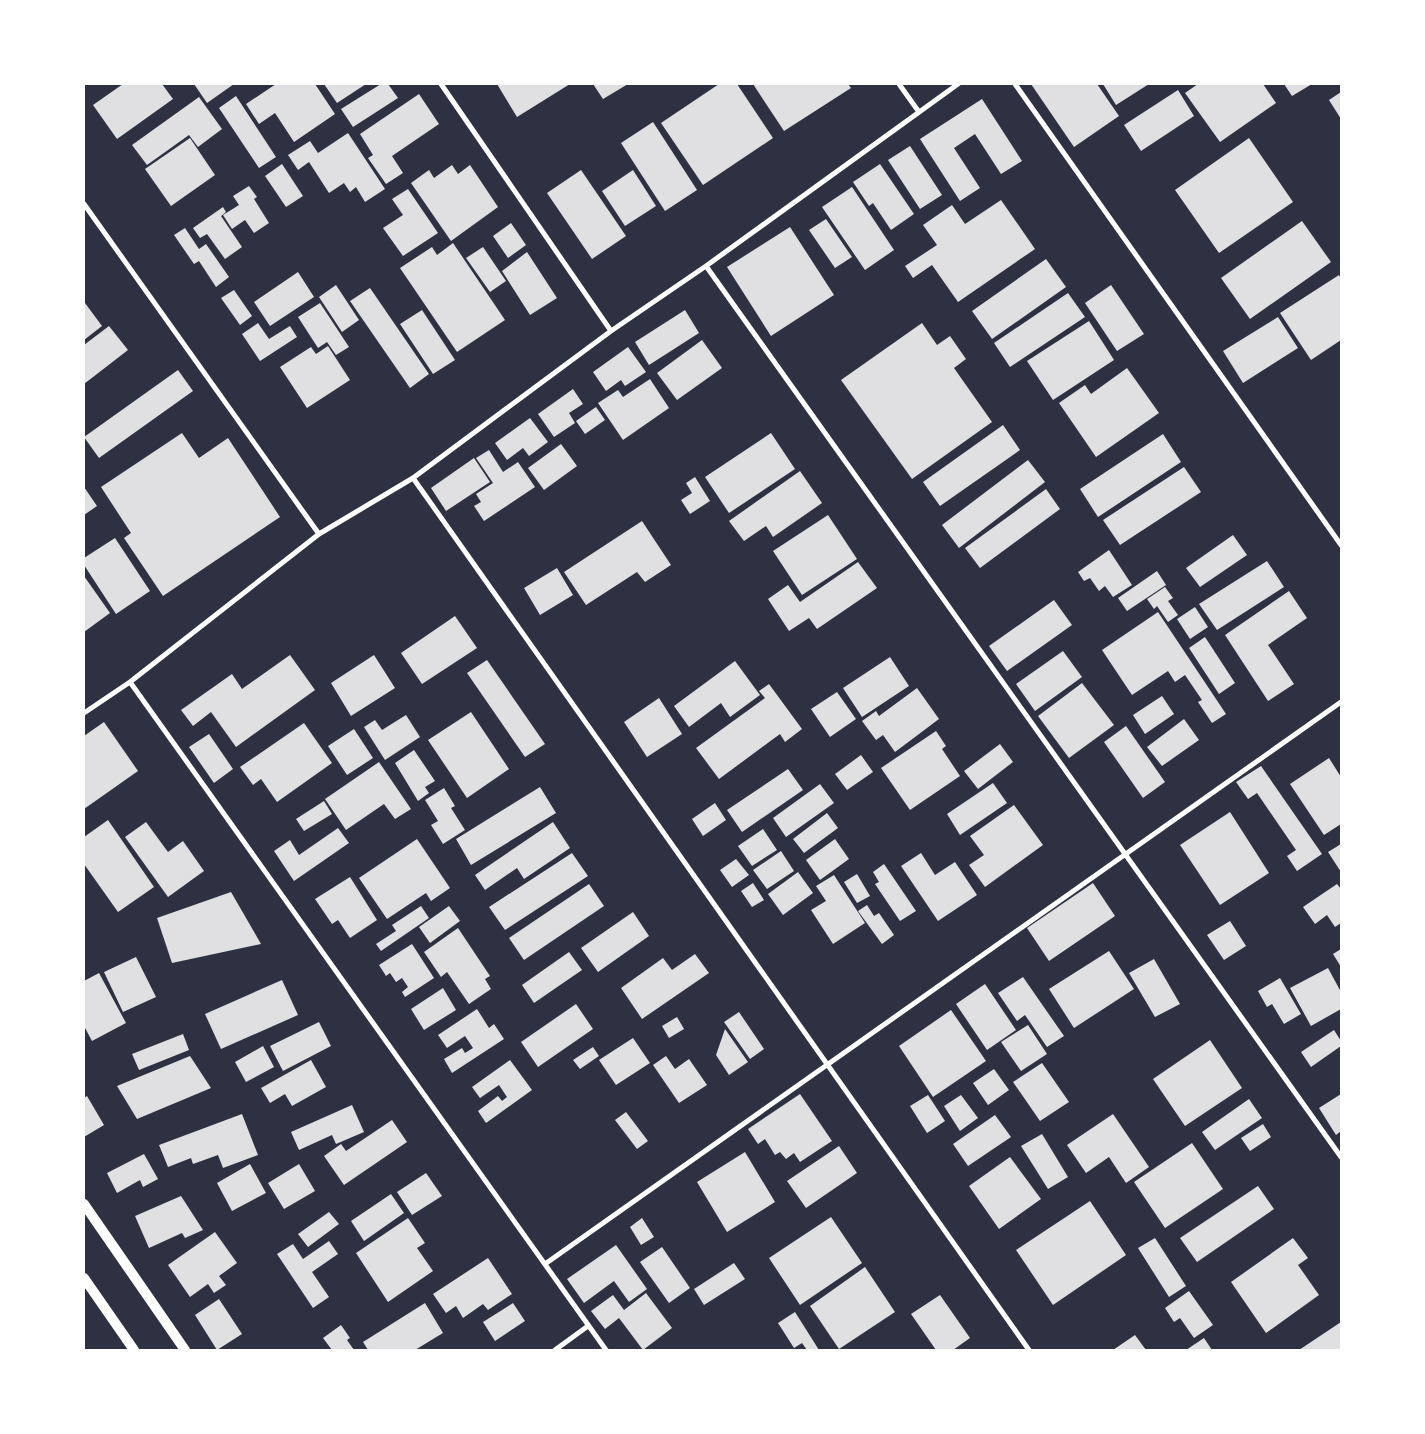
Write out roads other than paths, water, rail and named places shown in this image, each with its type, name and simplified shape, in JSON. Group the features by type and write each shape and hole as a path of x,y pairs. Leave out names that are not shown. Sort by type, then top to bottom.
{"main road":[{"path":"84,1204 185,1350"},
{"path":"84,1278 134,1350"}],"street":[{"path":"441,84 611,330"},
{"path":"899,84 919,112"},
{"path":"84,713 130,682 319,534 413,478 611,330 706,266 958,84"},
{"path":"1015,84 1341,545"},
{"path":"84,204 319,534"},
{"path":"706,266 1341,1157"},
{"path":"413,478 1028,1350"},
{"path":"130,682 606,1350"},
{"path":"544,1264 1341,702"},
{"path":"556,1350 588,1326"}]}
